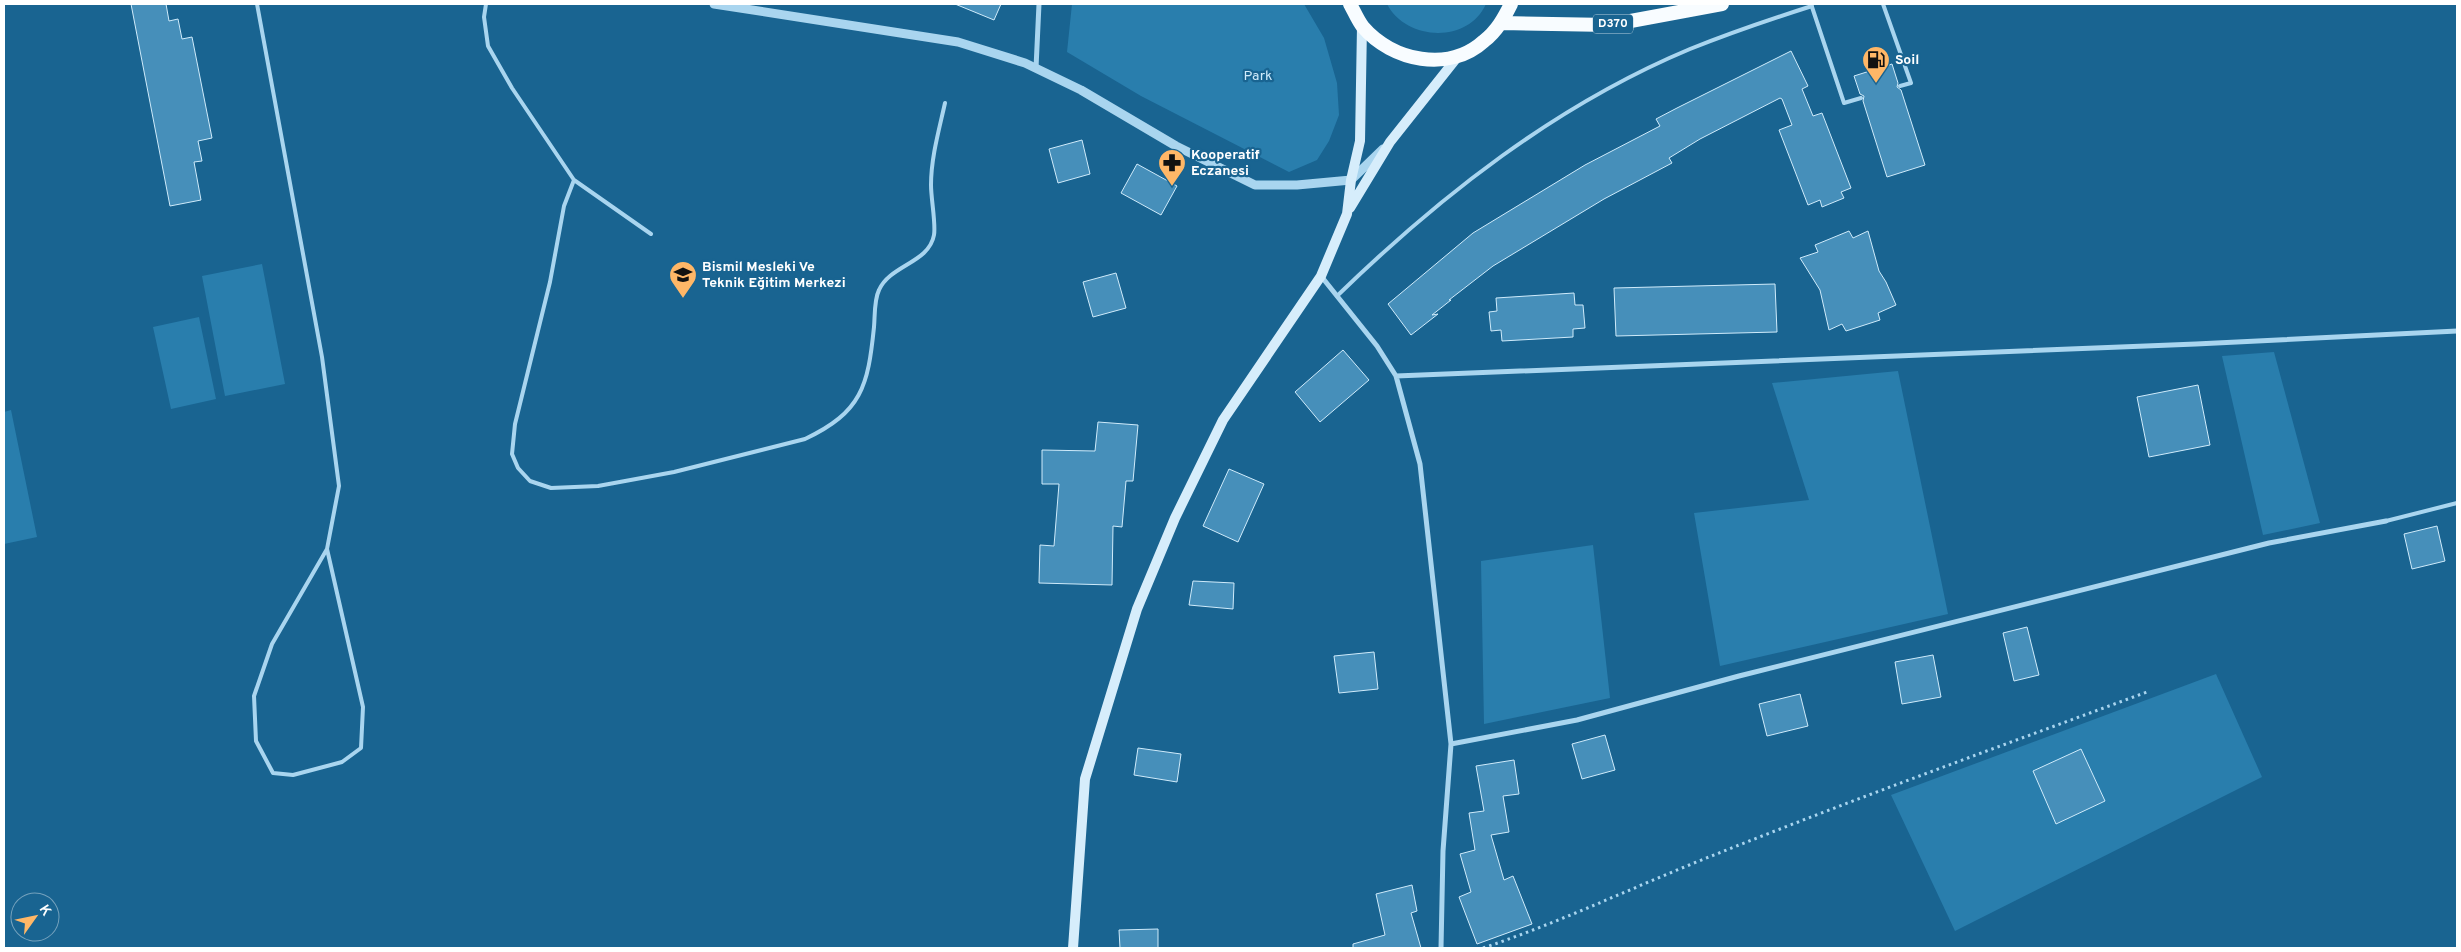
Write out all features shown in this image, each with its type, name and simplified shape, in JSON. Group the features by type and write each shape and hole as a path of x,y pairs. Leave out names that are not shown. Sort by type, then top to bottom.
{"highway":[{"path":"1350,4 1362,26 1382,45 1406,57 1433,60 1459,55 1483,42 1502,23 1511,4"},
{"name":"D370","path":"1502,23 1609,25 1722,4"}],"main road":[{"path":"1347,214 1351,180 1360,141 1362,26"},
{"path":"1073,948 1085,779 1137,609 1175,518 1224,420 1321,276 1347,214 1390,142 1459,55"}],"street":[{"path":"714,4 958,42 1036,68 1081,90 1176,146 1256,185 1298,185 1351,180 1390,142"},
{"path":"1036,68 1039,4"},
{"path":"1321,276 1378,346 1396,376 1420,464 1451,744 1443,850 1441,948"},
{"path":"1396,376 2457,332"},
{"path":"1451,744 1577,720 1739,676 2270,543 2386,520"}],"lane":[{"path":"257,4 322,357 339,486 327,549 272,644 254,696 256,741 273,773 293,775 342,762 361,748 363,706 327,549"},
{"path":"486,4 484,17 488,46 512,88 574,180 651,234"},
{"path":"1883,4 1912,83 1900,86"},
{"path":"1337,296 1375,259 1450,194 1524,140 1646,70 1689,50 1760,22 1811,5 1844,103 1861,98"},
{"path":"574,180 564,206 550,282 515,424 512,454 518,468 530,481 551,488 607,485 674,472 805,439 825,430 846,414 860,396 870,365 878,291 887,276 920,256 930,246 934,234 931,174 945,103"},
{"path":"2386,520 2457,503"}],"path":[{"path":"1483,948 1532,932 1693,864 1927,773 2147,692"}],"green space":[{"name":"Park","path":"1072,4 1304,4 1324,38 1337,83 1339,115 1329,141 1317,160 1289,172 1141,96 1067,52"},
{"path":"1387,4 1486,4 1477,17 1466,26 1452,31 1437,33 1422,31 1408,25 1396,16"},
{"path":"262,264 285,384 225,396 202,276"},
{"path":"199,317 216,399 171,409 153,327"},
{"path":"2274,352 2320,523 2263,535 2222,356"},
{"path":"1898,371 1948,614 1720,666 1694,513 1809,500 1772,383"},
{"path":"11,410 37,537 4,544 4,412"},
{"path":"1593,545 1610,698 1484,724 1481,561"},
{"path":"2216,674 2262,777 1955,931 1891,795"}],"building":[{"path":"131,4 166,4 169,21 178,19 182,39 192,37 212,138 198,141 202,161 194,162 201,200 170,206"},
{"path":"955,4 1001,4 994,20"},
{"path":"1791,51 1808,86 1802,89 1813,116 1822,113 1851,188 1841,192 1844,198 1822,207 1820,200 1808,205 1779,130 1792,125 1780,98 1700,139 1669,158 1672,163 1604,199 1493,266 1449,300 1451,300 1432,315 1438,314 1411,335 1388,304 1473,233 1585,165 1660,126 1656,119"},
{"path":"1892,64 1898,83 1897,87 1901,90 1925,165 1887,177 1863,101 1864,96 1860,94 1854,76"},
{"path":"1082,140 1090,174 1058,183 1049,149"},
{"path":"1137,164 1177,186 1161,215 1121,193"},
{"path":"1849,231 1853,238 1868,231 1879,271 1896,305 1878,313 1880,320 1846,331 1842,324 1829,330 1820,290 1800,258 1818,252 1815,245"},
{"path":"1116,273 1126,308 1093,317 1083,282"},
{"path":"1775,284 1777,332 1616,336 1614,288"},
{"path":"1574,293 1575,305 1583,305 1585,328 1573,329 1573,337 1502,341 1501,330 1491,331 1489,312 1497,311 1496,298"},
{"path":"1343,350 1369,380 1320,422 1295,392"},
{"path":"2198,385 2210,445 2149,457 2137,397"},
{"path":"1098,422 1138,425 1133,481 1126,481 1122,527 1113,526 1112,585 1039,583 1040,545 1054,546 1059,484 1042,484 1042,450 1095,451"},
{"path":"1229,469 1264,484 1238,542 1203,526"},
{"path":"2437,526 2445,561 2412,569 2404,534"},
{"path":"1193,581 1234,583 1233,609 1189,605"},
{"path":"2027,627 2039,675 2014,681 2003,633"},
{"path":"1374,652 1378,689 1339,693 1334,656"},
{"path":"1933,655 1941,697 1902,704 1895,662"},
{"path":"1800,694 1808,726 1767,736 1759,704"},
{"path":"1605,735 1615,770 1582,779 1572,744"},
{"path":"1138,748 1181,754 1177,782 1134,775"},
{"path":"2081,749 2105,801 2056,824 2033,771"},
{"path":"1514,760 1519,794 1503,796 1509,832 1491,835 1504,880 1513,876 1532,924 1477,944 1459,897 1471,892 1460,854 1475,850 1469,813 1484,811 1476,766"},
{"path":"1412,885 1417,911 1411,913 1421,948 1353,948 1353,944 1385,935 1376,894"},
{"path":"1158,929 1158,948 1120,948 1119,930"}],"place":[{"name":"Soil","path":"1876,84"},
{"name":"Kooperatif Eczanesi","path":"1172,187"},
{"name":"Bismil Mesleki Ve Teknik Eğitim Merkezi","path":"683,299"}]}
